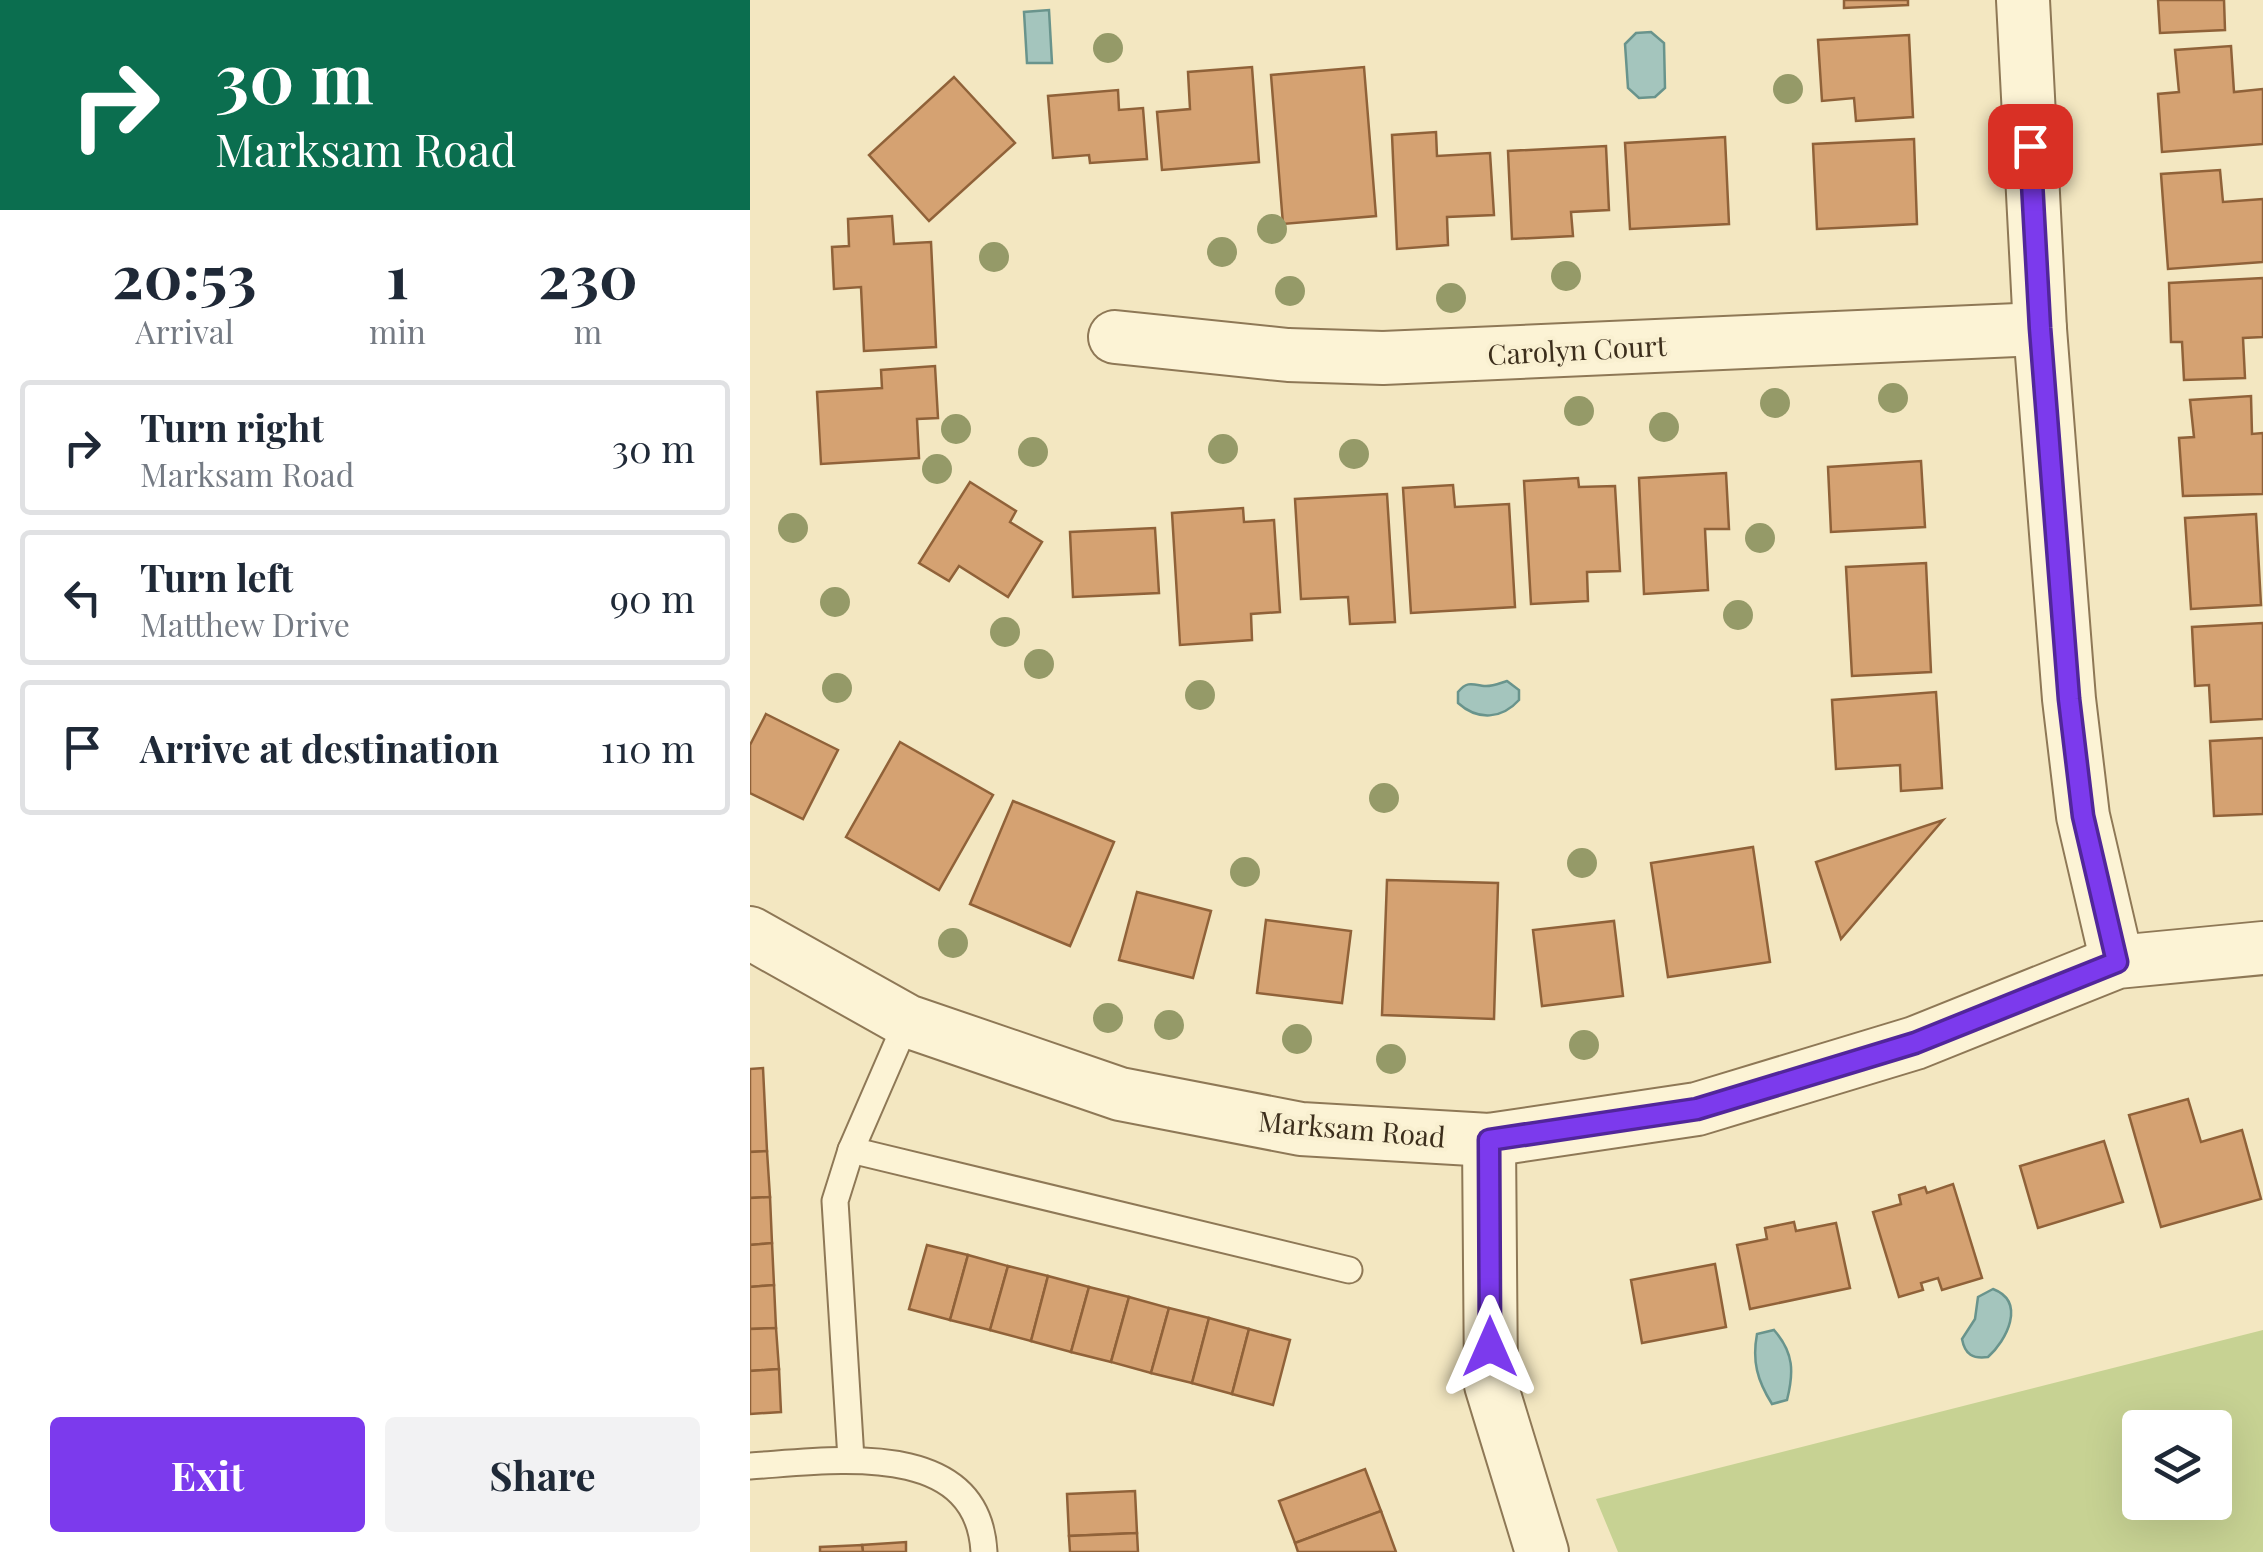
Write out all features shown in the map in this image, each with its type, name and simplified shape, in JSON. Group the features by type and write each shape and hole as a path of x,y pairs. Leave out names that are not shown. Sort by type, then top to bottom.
{"street":[{"path":"2023,0 2040,328 2078,777 2083,816 2117,962"},
{"name":"Carolyn Court","path":"1115,337 1288,356 1383,358 2040,328"},
{"name":"Marksam Road","path":"750,933 907,1022 1120,1094 1301,1128 1489,1140 1697,1109 1915,1043 2117,962 2263,948"},
{"path":"1489,1140 1491,1384 1542,1552"}],"lane":[{"path":"852,1459 835,1201 852,1150 907,1022"},
{"path":"852,1150 1349,1270"},
{"path":"750,1466 852,1459 932,1472 964,1494 983,1538 984,1552"}],"green space":[{"path":"2263,1330 2263,1552 1618,1552 1596,1499"}],"water":[{"path":"1049,10 1052,63 1027,63 1024,12"},
{"path":"1651,32 1664,43 1665,88 1655,97 1639,98 1628,88 1625,44 1636,33"},
{"path":"1507,681 1519,690 1519,700 1505,711 1482,715 1458,703 1458,692 1467,685 1490,686"},
{"path":"1993,1289 2009,1303 2010,1322 1988,1357 1974,1356 1965,1349 1962,1339 1975,1319 1978,1297"},
{"path":"1774,1330 1789,1355 1791,1380 1787,1400 1772,1404 1759,1378 1755,1353 1757,1334"}],"building":[{"path":"1844,0 1908,0 1908,5 1844,8"},
{"path":"2158,0 2224,0 2225,30 2160,33"},
{"path":"1909,35 1913,117 1856,121 1854,98 1822,101 1818,40"},
{"path":"2231,46 2234,92 2263,89 2263,144 2162,152 2158,94 2179,92 2175,50"},
{"path":"1252,67 1259,162 1162,170 1157,112 1190,109 1188,72"},
{"path":"1364,67 1376,216 1283,224 1271,75"},
{"path":"954,77 1015,143 929,221 869,155"},
{"path":"1118,90 1119,110 1143,108 1147,159 1090,163 1089,155 1053,158 1048,96"},
{"path":"1436,132 1437,156 1490,153 1494,215 1447,217 1448,245 1397,249 1392,135"},
{"path":"1725,137 1729,224 1630,229 1625,143"},
{"path":"1914,139 1917,224 1817,229 1813,144"},
{"path":"1606,146 1609,210 1571,212 1573,236 1512,239 1508,151"},
{"path":"2220,170 2223,202 2263,199 2263,262 2168,269 2161,174"},
{"path":"892,216 894,244 931,242 936,347 864,351 861,287 834,289 832,247 849,246 848,219"},
{"path":"2263,278 2263,337 2243,338 2245,378 2184,380 2182,342 2171,342 2169,283"},
{"path":"935,366 938,418 917,419 919,458 821,464 817,392 882,388 881,370"},
{"path":"2251,396 2252,434 2263,433 2263,494 2183,496 2179,438 2194,437 2190,400"},
{"path":"1921,461 1925,527 1831,532 1828,467"},
{"path":"1726,473 1729,529 1705,529 1708,590 1644,594 1639,478"},
{"path":"1578,478 1579,487 1615,486 1620,571 1587,572 1588,601 1531,604 1524,481"},
{"path":"970,482 1016,511 1010,522 1042,542 1008,597 959,566 949,581 919,563"},
{"path":"1453,485 1455,507 1509,504 1515,607 1411,613 1403,488"},
{"path":"1387,494 1395,622 1350,624 1348,597 1301,599 1295,499"},
{"path":"1243,508 1244,522 1274,520 1280,612 1251,614 1252,640 1180,645 1172,513"},
{"path":"2256,514 2261,605 2191,609 2185,518"},
{"path":"1155,528 1159,593 1073,597 1070,532"},
{"path":"1926,563 1931,672 1852,676 1846,567"},
{"path":"2263,623 2263,719 2211,722 2209,685 2195,686 2192,627"},
{"path":"1936,692 1942,788 1901,791 1900,765 1836,769 1832,700"},
{"path":"766,714 838,750 803,819 750,793 750,745"},
{"path":"2263,738 2263,814 2214,816 2210,741"},
{"path":"900,742 993,795 939,890 846,837"},
{"path":"1013,801 1114,842 1070,946 970,904"},
{"path":"1943,820 1841,939 1816,862"},
{"path":"1753,847 1770,962 1668,977 1651,863"},
{"path":"1387,880 1498,883 1494,1019 1382,1015"},
{"path":"1137,892 1211,911 1193,978 1119,960"},
{"path":"1266,920 1351,931 1342,1003 1257,993"},
{"path":"1614,921 1623,996 1542,1006 1533,930"},
{"path":"763,1068 767,1151 750,1152 750,1069"},
{"path":"2188,1099 2201,1142 2242,1130 2261,1199 2161,1227 2129,1115"},
{"path":"2104,1141 2123,1202 2038,1228 2020,1166"},
{"path":"767,1151 770,1197 750,1198 750,1152"},
{"path":"1953,1184 1982,1278 1942,1290 1938,1278 1921,1283 1923,1290 1899,1297 1873,1212 1901,1204 1899,1195 1925,1187 1927,1193"},
{"path":"770,1197 772,1243 750,1245 750,1198"},
{"path":"1794,1222 1796,1231 1836,1223 1850,1288 1750,1309 1737,1245 1767,1239 1765,1228"},
{"path":"772,1243 774,1285 750,1287 750,1245"},
{"path":"927,1245 968,1255 950,1320 909,1309"},
{"path":"968,1255 1008,1266 990,1330 950,1320"},
{"path":"1715,1264 1726,1327 1642,1343 1631,1280"},
{"path":"1008,1266 1048,1276 1031,1341 990,1330"},
{"path":"1048,1276 1089,1287 1071,1352 1031,1341"},
{"path":"774,1285 776,1328 750,1329 750,1287"},
{"path":"1089,1287 1129,1297 1111,1362 1071,1352"},
{"path":"1129,1297 1169,1308 1151,1373 1111,1362"},
{"path":"1169,1308 1209,1318 1192,1383 1151,1373"},
{"path":"1209,1318 1249,1329 1232,1394 1192,1383"},
{"path":"776,1328 779,1369 750,1371 750,1329"},
{"path":"1249,1329 1290,1340 1273,1405 1232,1394"},
{"path":"779,1369 781,1412 750,1414 750,1371"},
{"path":"1365,1469 1381,1511 1295,1543 1279,1501"},
{"path":"1135,1491 1137,1533 1069,1536 1067,1494"},
{"path":"1381,1511 1396,1552 1298,1552 1295,1543"},
{"path":"1137,1533 1138,1552 1070,1552 1069,1536"},
{"path":"906,1542 906,1552 863,1552 862,1545"},
{"path":"862,1545 863,1552 820,1552 820,1547"}],"route":[{"path":"1490,1347 1489,1140 1697,1109 1915,1043 2117,962 2083,816 2069,699 2030,146"}]}
